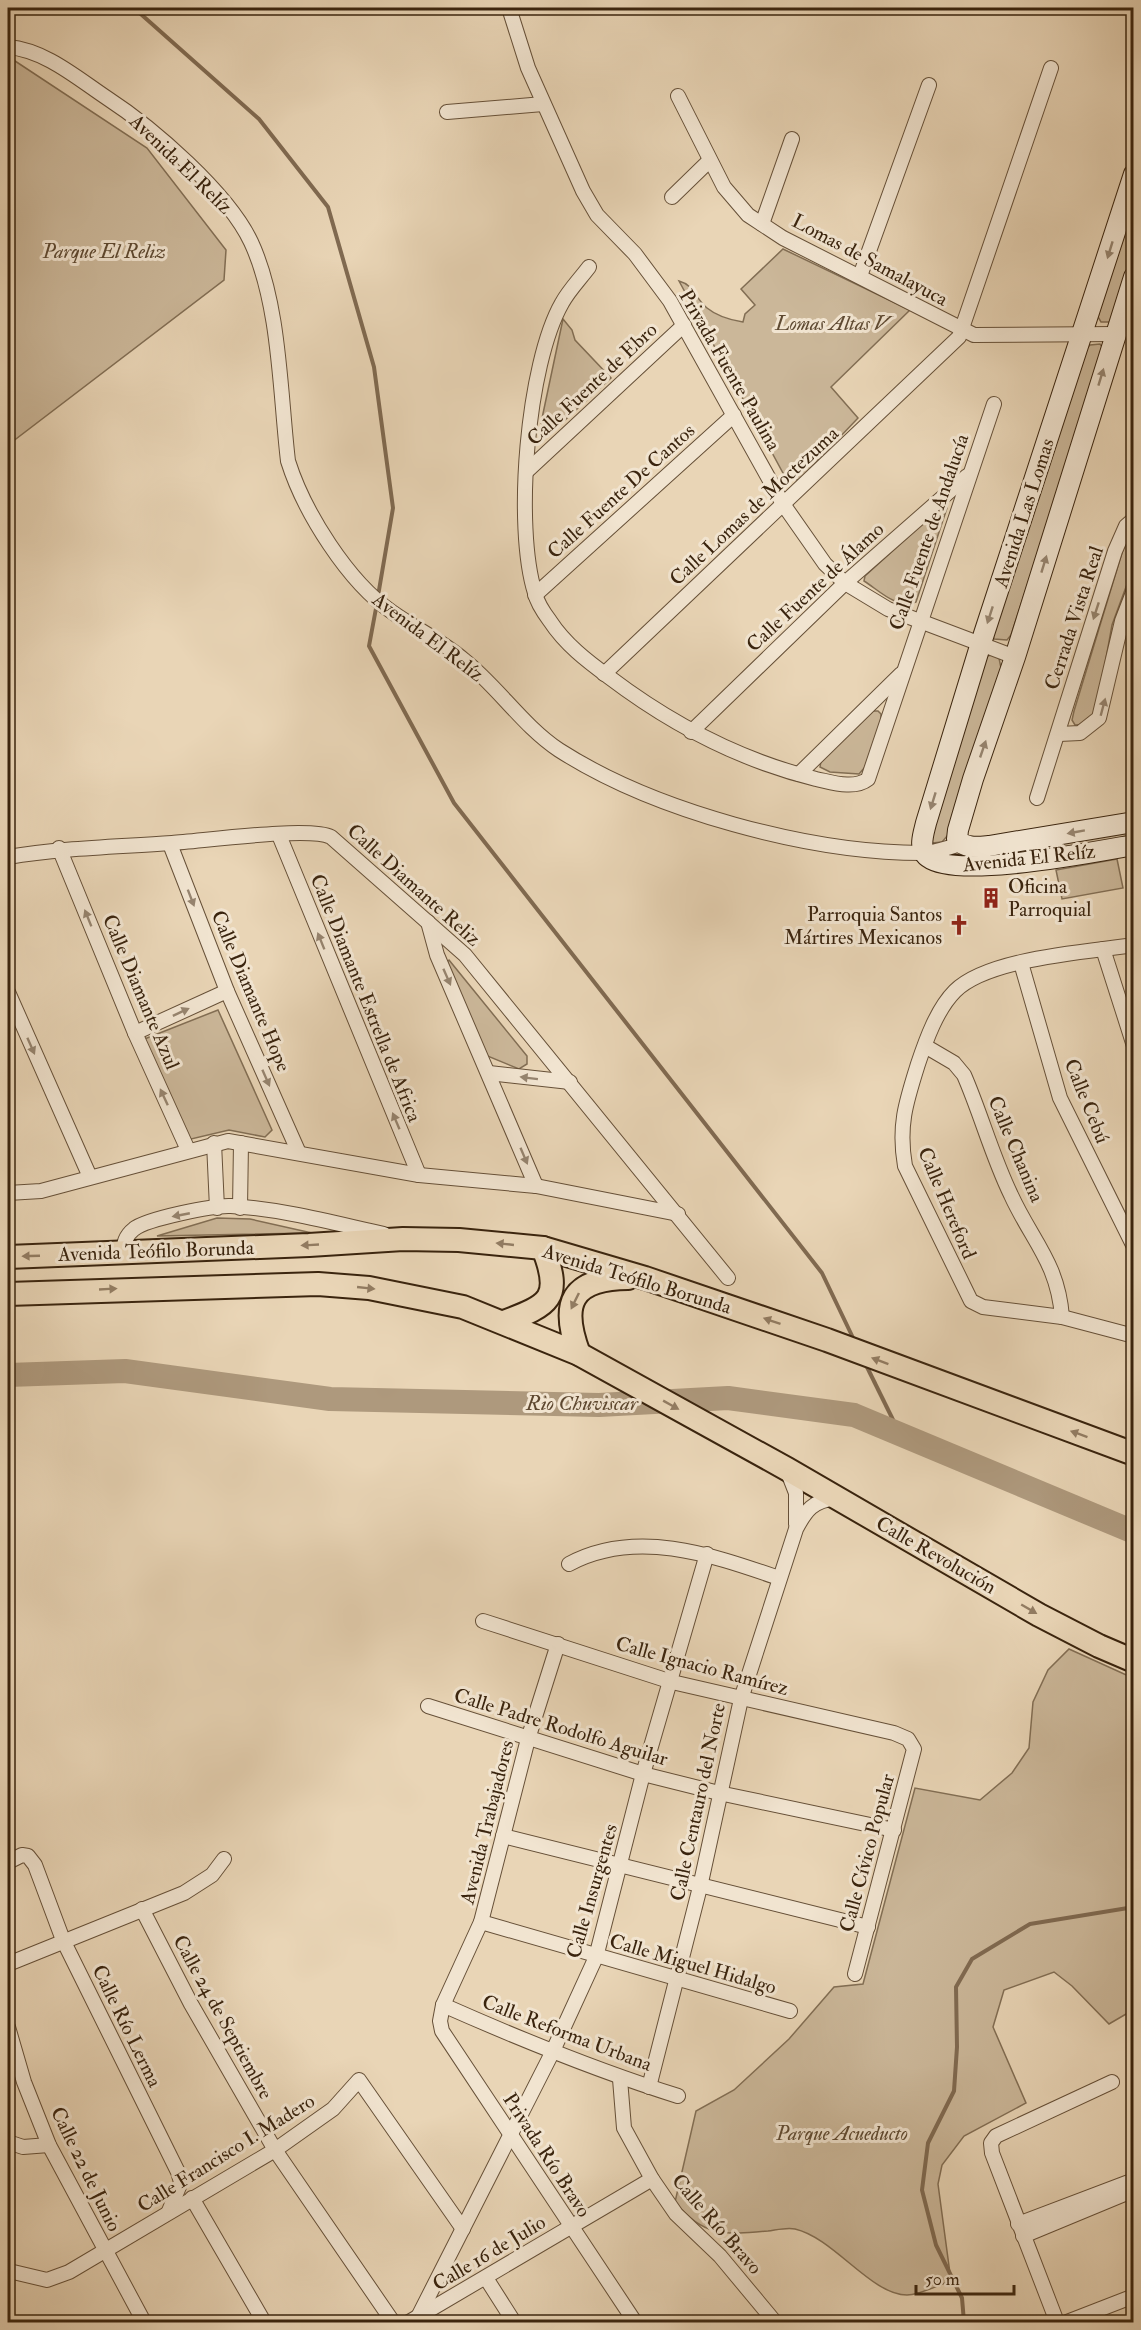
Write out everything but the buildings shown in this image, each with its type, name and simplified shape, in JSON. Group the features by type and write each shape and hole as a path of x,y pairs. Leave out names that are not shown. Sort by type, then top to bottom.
{"main road":[{"name":"Avenida Las Lomas","path":"924,853 922,838 926,823 981,643 1084,334 1134,174"},
{"name":"Avenida Las Lomas","path":"962,844 957,839 957,830 1015,657 1114,334 1134,277"},
{"name":"Avenida El Relíz","path":"962,844 973,847 989,846 1134,822"},
{"name":"Avenida El Relíz","path":"924,853 938,863 970,867 1044,860 1134,845"},
{"name":"Avenida Teófilo Borunda","path":"8,1257 403,1239 459,1240 543,1248 645,1278 827,1340 1134,1454"},
{"path":"504,1322 539,1308 548,1299 551,1279 543,1248"},
{"path":"123,1253 129,1264 152,1287"},
{"path":"579,1354 569,1319 571,1308 581,1290 603,1278 645,1278"},
{"name":"Avenida Teófilo Borunda","path":"8,1294 269,1284 369,1288 423,1297 504,1322 579,1354 742,1443"},
{"name":"Calle Revolución","path":"742,1443 1039,1615 1134,1661"}],"street":[{"name":"Privada Fuente Paulina","path":"509,8 518,40 543,104 583,191 597,215 641,262 684,325 783,504 825,564 845,583 881,606 1015,657"},
{"name":"Avenida El Relíz","path":"8,47 29,50 45,58 130,113 194,171 236,217 251,242 266,291 275,342 288,461 293,476 304,501 330,544 377,601 465,661 545,740 583,764 618,781 702,814 766,834 847,847 924,853"},
{"path":"963,331 1051,68"},
{"path":"860,276 929,85"},
{"name":"Lomas de Samalayuca","path":"678,96 709,161 737,204 762,224 963,331 981,337 1114,334"},
{"path":"447,112 543,104"},
{"path":"762,224 792,139"},
{"path":"672,197 709,161"},
{"name":"Calle Fuente de Andalucía","path":"590,267 561,303 549,336 528,428 526,472 529,566 535,595 549,621 564,640 604,674 644,703 691,732 741,754 799,774 845,784 860,784 868,779 968,474 994,404"},
{"name":"Calle Fuente de Ebro","path":"526,472 684,325"},
{"name":"Calle Lomas de Moctezuma","path":"604,674 954,344 963,331"},
{"name":"Calle Fuente De Cantos","path":"535,595 734,416"},
{"name":"Calle Fuente de Álamo","path":"691,732 845,583 968,474"},
{"name":"Cerrada Vista Real","path":"1037,798 1115,551 1126,526 1134,519"},
{"path":"1059,734 1080,733 1099,718 1122,621 1134,590"},
{"name":"Calle Fuente de Andalucía","path":"799,774 903,672"},
{"name":"Calle Diamante Reliz","path":"8,857 59,848 170,844 308,832 332,837 465,955 728,1278"},
{"name":"Calle Diamante Estrella de Africa","path":"279,835 419,1175"},
{"name":"Calle Diamante Hope","path":"170,844 227,991 299,1153"},
{"path":"924,853 962,844"},
{"name":"Calle Diamante Azul","path":"59,848 135,1033 188,1150"},
{"path":"428,922 437,955 536,1186"},
{"name":"Calle Hereford","path":"1062,1317 982,1307 971,1301 905,1166 901,1144 903,1113 925,1046 945,1004 962,985 997,968 1134,945"},
{"path":"1103,950 1134,1046"},
{"name":"Calle Cebú","path":"1021,963 1060,1098 1134,1247"},
{"path":"135,1033 227,991"},
{"path":"8,992 90,1178"},
{"name":"Calle Chanina","path":"925,1046 954,1063 964,1075 1011,1196 1051,1264 1060,1296 1062,1317"},
{"path":"489,1073 570,1082"},
{"path":"8,1193 41,1191 228,1141 419,1175 536,1186 678,1214"},
{"path":"214,1143 217,1208"},
{"path":"240,1208 241,1143"},
{"path":"123,1253 124,1239 132,1230 146,1221 217,1208 240,1208 318,1219 403,1239"},
{"path":"1062,1317 1134,1336"},
{"name":"Calle Centauro del Norte","path":"787,1468 796,1493 796,1529"},
{"name":"Calle Centauro del Norte","path":"649,2087 700,1887 741,1699 779,1578 796,1529 810,1506 821,1500 837,1497"},
{"path":"569,1564 584,1556 630,1546 666,1547 707,1554 779,1578"},
{"name":"Calle Insurgentes","path":"414,2320 552,2053 596,1957 643,1774 672,1682 707,1554"},
{"name":"Calle Ignacio Ramírez","path":"483,1621 672,1682 894,1733 911,1743"},
{"name":"Avenida Trabajadores","path":"443,2005 481,1922 528,1739 558,1644"},
{"name":"Calle Padre Rodolfo Aguilar","path":"428,1706 643,1774 719,1793 894,1830"},
{"name":"Calle Cívico Popular","path":"855,1974 914,1749 911,1743"},
{"path":"503,1836 700,1887 868,1927"},
{"name":"Calle Río Lerma","path":"8,1862 22,1855 28,1856 41,1878 63,1940 178,2172 180,2188 168,2213"},
{"path":"8,1964 184,1893 212,1875 224,1859"},
{"name":"Calle 24 de Septiembre","path":"142,1909 191,2004 275,2150 393,2322"},
{"name":"Calle Miguel Hidalgo","path":"481,1922 596,1957 790,2011"},
{"name":"Calle Reforma Urbana","path":"443,2005 552,2053 620,2079 678,2096"},
{"name":"Privada Río Bravo","path":"443,2005 440,2021 442,2031 635,2322"},
{"name":"Calle 22 de Junio","path":"8,2027 24,2082 49,2145 144,2322"},
{"name":"Calle Río Bravo","path":"620,2079 624,2128 652,2179 676,2214 720,2256 775,2322"},
{"name":"Calle Francisco I. Madero","path":"8,2272 47,2280 69,2272 275,2150 333,2109 359,2080 463,2229"},
{"path":"1057,2322 992,2153 991,2143 996,2136 1112,2082"},
{"path":"8,2142 23,2147 49,2145"},
{"name":"Calle 16 de Julio","path":"414,2320 652,2179"},
{"path":"1021,2230 1134,2180"},
{"path":"1021,2230 1134,2190"},
{"path":"192,2198 264,2322"},
{"path":"486,2278 514,2322"},
{"path":"1067,2322 1134,2296"}],"green space":[{"name":"Parque El Reliz","path":"12,59 147,148 226,250 224,280 8,445 8,61"},
{"path":"1133,202 1133,260 1115,317 1112,322 1101,322 1098,317 1102,301"},
{"name":"Lomas Altas V","path":"783,249 910,310 831,387 858,418 799,480 790,479 783,473 679,281 688,286 711,311 724,318 743,322 745,314 755,305 741,289"},
{"path":"563,319 572,330 575,340 611,378 554,430 547,429 541,423"},
{"path":"1100,344 1103,353 1011,635 1007,640 994,639 992,632 1087,348 1090,345"},
{"path":"942,506 947,508 916,602 909,604 895,601 864,581 865,576"},
{"path":"1133,528 1133,568 1112,625 1097,709 1088,721 1075,725 1072,720 1074,711 1128,533"},
{"path":"992,655 999,658 1001,668 948,835 942,842 932,843 927,839 987,656"},
{"path":"870,711 878,711 881,714 881,720 865,767 859,774 830,772 820,767 821,761"},
{"path":"1133,827 1133,838 984,863 977,854"},
{"path":"1117,859 1123,888 1062,899 1056,870"},
{"path":"449,960 527,1056 527,1064 519,1069 485,1055 444,965"},
{"path":"218,1010 272,1130 265,1137 229,1130 187,1140 142,1040"},
{"path":"217,1218 250,1219 312,1233 157,1236"},
{"name":"Parque Acueducto","path":"1069,1649 1133,1678 1133,2010 1109,2024 1072,1986 1054,1972 1004,1990 993,2027 1026,2103 964,2136 942,2165 938,2184 951,2281 912,2295 893,2293 880,2286 810,2234 785,2228 727,2233 705,2228 695,2222 675,2202 696,2111 734,2090 789,2039 834,1987 863,1984 915,1788 980,1800 1012,1773 1029,1748 1033,1702 1048,1670"}],"waterway":[{"path":"134,8 259,119 328,207 374,367 393,508 378,596"},
{"path":"377,603 369,646 454,803 822,1273 855,1342"},
{"path":"866,1365 900,1434"},
{"name":"Rio Chuviscar","path":"8,1375 125,1371 330,1399 599,1405 728,1398 854,1415 1134,1532"},
{"path":"964,2322 962,2298 936,2245 922,2190 928,2143 954,2091 957,2047 956,1987 972,1959 1030,1924 1134,1907"}],"place":[{"name":"Oficina Parroquial","path":"991,898"},
{"name":"Parroquia Santos Mártires Mexicanos","path":"959,925"}]}
